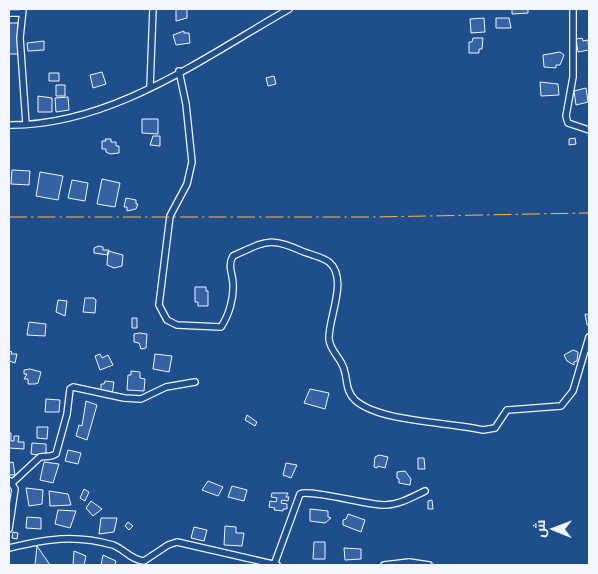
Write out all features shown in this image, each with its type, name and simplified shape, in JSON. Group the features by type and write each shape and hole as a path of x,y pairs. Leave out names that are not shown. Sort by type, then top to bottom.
{"street":[{"path":"150,87 153,9"},
{"path":"9,125 59,120 113,105 150,87 289,9"},
{"path":"573,9 573,77 566,116 568,123 589,130"},
{"path":"9,14 22,11 20,49 26,124"},
{"path":"179,71 192,162 187,184 170,216 167,231 159,305 168,320 177,325 221,327 227,316 233,292 230,266 233,256 259,244 272,241 284,242 329,262 334,268 337,292 329,328 329,341 334,354 343,366 347,390 354,399 374,412 483,430 495,428 507,410 561,406 573,391 589,337"},
{"path":"9,530 15,489 10,482 40,457 56,454 67,414 70,389 73,387 124,398 141,399 166,387 195,382"},
{"path":"9,548 57,537 78,538 116,546 140,563 168,545 177,542 275,565 300,494 314,493 346,500 385,505 396,504 425,491"},
{"path":"384,565 409,562 429,565"}],"building":[{"path":"176,9 187,9 187,18 176,21"},
{"path":"512,9 528,9 528,13 512,14"},
{"path":"484,18 485,32 471,33 470,19"},
{"path":"496,18 509,18 511,28 496,28"},
{"path":"9,23 18,23 19,54 9,54"},
{"path":"184,31 184,33 189,33 190,43 176,45 173,35"},
{"path":"473,38 483,38 482,49 479,49 479,53 469,53 469,42 472,42"},
{"path":"582,38 583,41 588,40 589,50 578,52 576,39"},
{"path":"44,41 44,50 28,51 27,43"},
{"path":"560,52 564,55 560,65 556,65 556,68 544,67 543,55"},
{"path":"102,72 106,84 93,88 90,75"},
{"path":"49,73 59,73 59,81 49,81"},
{"path":"274,76 276,84 268,86 266,78"},
{"path":"540,82 558,84 559,95 541,96"},
{"path":"56,85 65,85 65,96 56,96"},
{"path":"586,88 588,102 576,105 574,91"},
{"path":"38,96 52,98 52,112 38,112"},
{"path":"68,97 69,110 56,112 55,98"},
{"path":"142,119 158,119 158,134 142,133"},
{"path":"153,136 160,136 160,146 150,145"},
{"path":"575,138 576,144 569,145 569,139"},
{"path":"105,139 111,139 111,142 116,142 116,146 119,146 119,153 110,154 106,152 106,149 102,149 102,141 106,141"},
{"path":"12,170 30,171 29,185 11,184"},
{"path":"40,172 63,176 58,200 36,196"},
{"path":"102,179 120,183 115,207 97,204"},
{"path":"72,180 88,183 85,201 68,198"},
{"path":"126,198 136,200 136,204 138,204 136,209 127,211 127,207 124,207"},
{"path":"103,247 103,250 109,250 108,255 94,253 94,248"},
{"path":"108,251 123,255 122,266 114,268 107,265"},
{"path":"195,287 206,287 206,291 208,291 208,306 198,306 198,302 195,302"},
{"path":"85,298 94,298 96,300 95,313 83,312"},
{"path":"58,300 67,301 65,316 56,312"},
{"path":"585,314 589,315 589,325 587,325"},
{"path":"132,318 137,318 137,328 132,328"},
{"path":"29,322 46,324 45,336 27,335"},
{"path":"134,334 147,334 146,348 141,349 139,343 134,342"},
{"path":"573,350 578,352 577,361 574,362 574,365 567,361 564,355"},
{"path":"9,351 12,352 11,354 17,354 15,363 9,361"},
{"path":"100,354 102,358 108,355 113,365 100,370 95,356"},
{"path":"155,354 172,356 169,372 153,369"},
{"path":"30,369 41,372 38,383 28,384 28,379 24,379 27,374 24,374 24,370"},
{"path":"131,371 140,372 140,378 145,379 144,391 127,390 128,375 131,375"},
{"path":"105,381 114,382 112,395 101,391 101,384 104,384"},
{"path":"310,389 329,393 325,409 304,403"},
{"path":"46,399 60,400 59,412 45,412"},
{"path":"86,401 97,405 87,440 76,436 79,425 82,426"},
{"path":"247,415 257,422 255,426 245,420"},
{"path":"37,427 48,427 47,439 37,438"},
{"path":"9,433 11,433 11,441 14,441 14,436 19,436 18,442 24,442 24,449 9,448"},
{"path":"32,443 46,444 46,456 31,454"},
{"path":"68,450 81,453 78,464 65,461"},
{"path":"379,455 388,457 385,468 374,467 375,457"},
{"path":"418,458 424,458 425,469 418,469"},
{"path":"13,462 15,475 9,475 9,463"},
{"path":"44,462 59,464 53,483 40,480"},
{"path":"286,463 297,465 291,478 283,475"},
{"path":"405,471 411,479 410,485 399,483 397,478 397,472"},
{"path":"208,481 223,487 218,496 202,490"},
{"path":"232,486 247,490 244,501 228,497"},
{"path":"26,488 43,490 42,504 29,506"},
{"path":"84,489 89,492 85,501 80,498"},
{"path":"49,491 68,494 71,505 50,506"},
{"path":"272,493 288,493 286,497 289,497 288,501 282,500 281,503 287,504 287,509 283,509 283,511 274,510 275,508 269,507 270,501 276,502 277,498 271,497"},
{"path":"432,500 433,509 428,509 428,501"},
{"path":"91,501 102,509 93,516 86,508"},
{"path":"310,509 328,511 328,517 331,518 325,523 310,521"},
{"path":"58,510 76,511 70,528 55,524"},
{"path":"348,514 365,520 361,532 343,525 343,520 346,519"},
{"path":"27,517 41,518 41,529 26,528"},
{"path":"101,518 117,518 114,532 99,534"},
{"path":"128,522 133,526 129,530 125,526"},
{"path":"225,526 236,527 236,533 244,533 242,546 224,545"},
{"path":"194,527 207,530 204,541 191,538"},
{"path":"13,532 18,533 17,539 12,538"},
{"path":"314,542 325,542 325,559 313,559"},
{"path":"37,546 50,565 35,565"},
{"path":"344,548 361,549 361,559 345,560"},
{"path":"74,551 86,556 84,565 73,565"},
{"path":"103,555 116,561 115,565 101,565"}],"power":[{"path":"9,217 374,217 589,213"}]}
